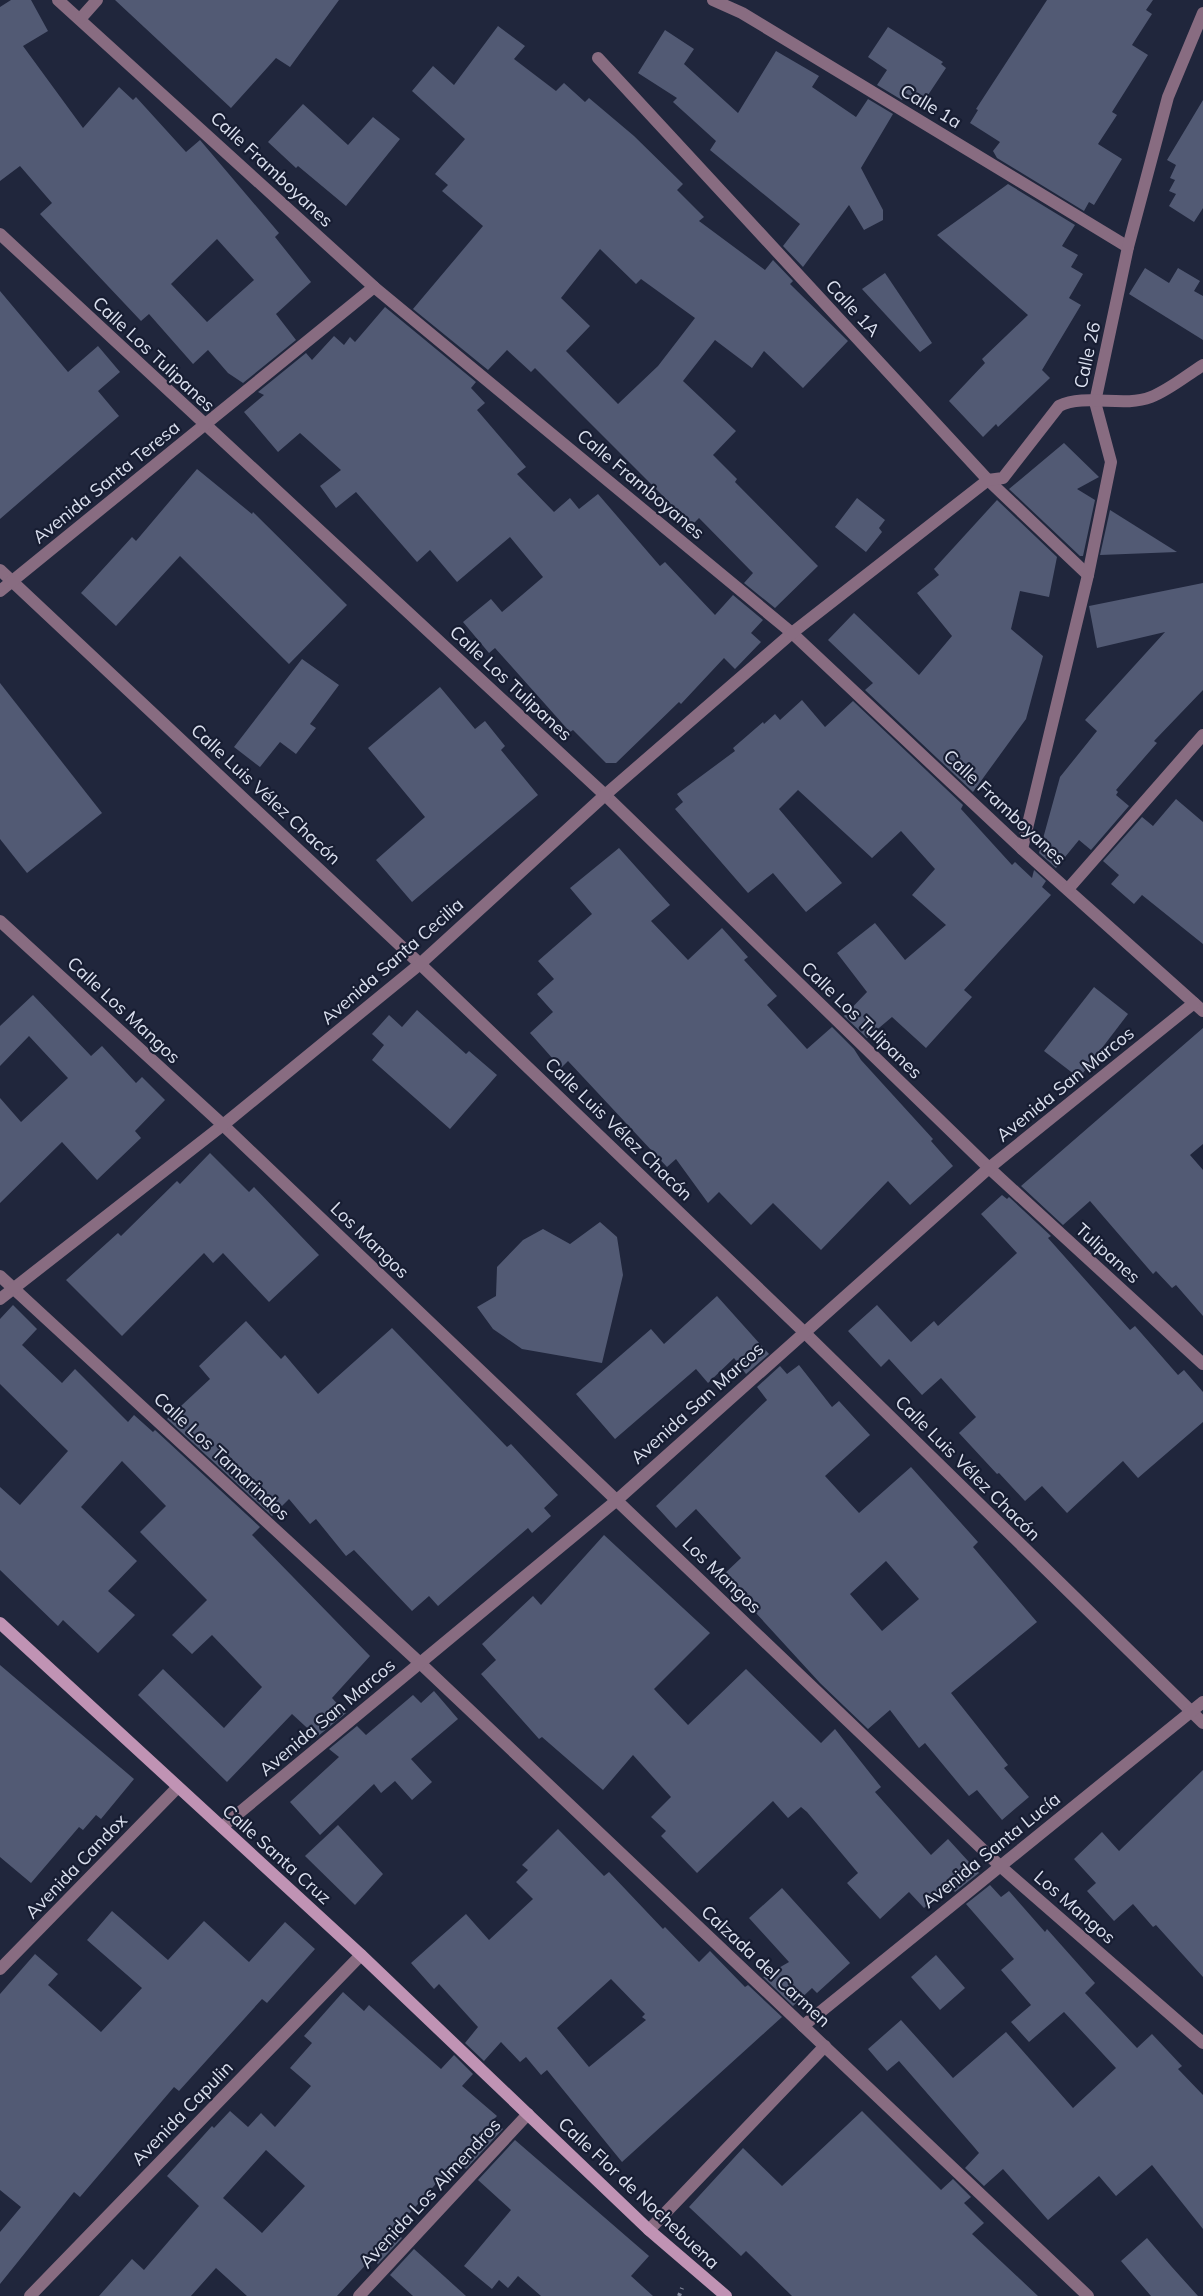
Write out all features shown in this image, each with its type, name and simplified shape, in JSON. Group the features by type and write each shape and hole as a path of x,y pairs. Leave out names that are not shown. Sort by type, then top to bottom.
{"street":[{"name":"Calle Framboyanes","path":"58,0 81,18 374,287 792,633 1022,849 1199,1007"},
{"path":"81,18 97,0"},
{"name":"Calle 1a","path":"713,0 742,13 1128,247"},
{"name":"Calle 26","path":"1022,849 1088,575 1111,462 1095,402 1128,247 1168,97 1203,13"},
{"name":"Calle 1A","path":"597,58 988,480 1088,575"},
{"name":"Calle Los Tulipanes","path":"0,234 605,795 989,1168"},
{"name":"Avenida Santa Teresa","path":"0,591 374,287"},
{"name":"Avenida Santa Cecilia","path":"0,1299 223,1125 420,964 605,795 792,633 988,480 1003,478 1059,406 1070,400 1095,402 1150,398 1203,365"},
{"name":"Calle Luis Vélez Chacón","path":"0,570 420,964 804,1332 1203,1724"},
{"path":"1068,889 1203,735"},
{"name":"Calle Los Mangos","path":"0,921 223,1125"},
{"name":"Avenida San Marcos","path":"222,1827 617,1500 989,1168 1199,1007"},
{"name":"Los Mangos","path":"223,1125 1000,1866 1203,2043"},
{"name":"Tulipanes","path":"989,1168 1203,1364"},
{"name":"Calle Los Tamarindos","path":"0,1276 420,1663"},
{"name":"Calle Santa Cruz","path":"0,1623 361,1955 528,2114"},
{"name":"Calzada del Carmen","path":"420,1663 1088,2296"},
{"name":"Avenida Santa Lucía","path":"803,2026 1203,1702"},
{"name":"Avenida Candox","path":"0,1969 177,1788"},
{"name":"Avenida Capulin","path":"30,2296 361,1955"},
{"path":"649,2230 825,2046"},
{"name":"Calle Flor de Nochebuena","path":"528,2114 649,2230 726,2296"},
{"name":"Avenida Los Almendros","path":"359,2296 528,2114"}],"building":[{"path":"11,0 31,0 48,31 23,46 83,128 119,87 133,100 136,97 186,152 200,140 279,233 275,237 311,282 276,314 296,340 243,383 228,373 208,350 193,364 149,314 141,321 40,214 52,203 20,166 0,181 0,7","holes":["217,239 254,280 207,322 171,284"]},
{"path":"115,0 339,0 290,67 276,58 231,108"},
{"path":"1047,0 1153,0 1146,10 1152,14 1132,45 1148,55 1112,112 1117,115 1098,144 1122,159 1094,205 1089,202 1084,211 997,158 993,151 1000,142 970,123 978,110 976,109"},
{"path":"498,26 525,46 514,59 556,91 564,83 585,102 589,98 634,136 683,184 677,190 704,217 699,221 765,270 773,260 793,281 790,284 848,341 803,388 764,351 752,368 715,340 683,381 736,431 713,455 737,479 735,482 818,566 775,608 744,583 753,573 699,518 692,525 535,368 531,372 507,350 488,370 413,309 483,226 442,191 448,185 435,174 465,139 412,91 433,66 454,85","holes":["600,249 636,284 641,279 695,318 658,366 618,404 566,351 590,326 561,298"]},
{"path":"888,27 943,62 941,64 946,68 922,104 906,93 902,100 877,85 887,70 868,57"},
{"path":"665,30 694,49 684,64 738,113 776,51 819,76 812,87 856,117 868,99 893,114 861,168 883,210 883,220 864,230 849,205 803,267 783,246 800,224 710,150 716,141 673,102 677,98 638,73"},
{"path":"1203,100 1203,208 1194,222 1169,206 1176,194 1169,191 1175,180 1170,178 1176,165 1167,160"},
{"path":"303,104 348,145 373,117 400,139 346,206 298,166 296,168 268,142"},
{"path":"1008,184 1075,225 1062,246 1078,255 1071,267 1083,274 1069,298 1081,305 1042,370 1050,378 998,427 996,424 983,437 949,401 985,363 982,359 1028,315 937,235"},
{"path":"1145,268 1169,283 1178,268 1200,281 1194,291 1203,296 1203,340 1129,294"},
{"path":"885,273 932,343 920,352 862,289"},
{"path":"0,291 68,372 98,346 120,372 98,391 119,416 0,519"},
{"path":"385,307 476,382 471,388 485,403 477,410 526,467 517,474 554,512 570,498 579,509 598,494 660,566 665,562 715,615 733,595 763,620 751,633 761,642 735,669 724,658 681,704 679,702 616,763 606,763 573,730 570,732 495,648 489,653 463,622 491,599 502,612 543,577 510,537 457,582 430,550 417,562 356,492 336,508 320,486 341,470 300,433 278,452 244,412 264,395 258,392 306,353 312,360 334,336 344,345 350,337 355,342"},
{"path":"1064,443 1099,477 1077,489 1095,500 1083,556 1080,556 1009,489"},
{"path":"197,469 252,514 253,512 347,605 289,664 180,556 116,626 81,593 132,537 136,541"},
{"path":"857,498 885,520 879,528 882,532 866,552 835,527"},
{"path":"997,500 1057,557 1049,597 1020,591 1011,629 1043,656 1026,719 973,792 865,690 873,683 828,640 854,613 919,675 952,636 917,593 939,575 934,569"},
{"path":"1110,510 1177,552 1100,555"},
{"path":"1203,583 1203,690 1154,741 1157,743 1116,790 1118,792 1116,795 1129,806 1091,850 1079,840 1056,868 1039,853 1060,777 1097,731 1085,720 1165,632 1097,648 1089,606"},
{"path":"302,659 339,685 310,724 316,728 296,754 280,742 260,767 234,747"},
{"path":"0,683 102,813 27,873 0,839"},
{"path":"440,687 475,729 485,721 505,746 501,750 538,795 412,902 376,860 425,817 368,748"},
{"path":"802,700 825,727 853,701 963,805 961,809 1012,865 1015,862 1032,878 1034,870 1046,881 1042,887 1051,895 964,990 972,997 926,1048 892,1017 867,1038 844,1016 867,992 837,953 875,923 905,960 946,925 912,895 935,869 901,831 872,858 798,790 779,809 842,883 806,912 773,873 748,893 675,809 683,802 677,794 735,751 733,748 763,722 764,724 775,714 780,720"},
{"path":"1176,799 1203,822 1203,944 1142,895 1134,904 1111,884 1119,875 1103,861 1142,817 1153,826"},
{"path":"619,848 670,905 651,921 688,960 722,928 748,957 744,960 777,996 767,1005 807,1049 832,1027 933,1139 931,1141 953,1166 910,1205 888,1181 821,1250 773,1203 751,1225 719,1192 708,1203 676,1159 667,1167 568,1061 561,1068 530,1033 553,1012 537,994 554,979 538,961 592,914 570,888"},
{"path":"1094,987 1128,1014 1079,1078 1044,1051"},
{"path":"33,995 91,1056 102,1046 136,1083 142,1077 165,1100 135,1131 141,1138 97,1180 62,1142 0,1203 0,1098 21,1122 68,1078 29,1036 0,1066 0,1026"},
{"path":"417,1010 466,1054 469,1051 497,1075 450,1129 372,1060 384,1045 372,1034 389,1015 402,1027"},
{"path":"1203,1028 1203,1144 1190,1155 1203,1170 1203,1316 1176,1285 1172,1288 1156,1271 1153,1274 1090,1201 1063,1225 1021,1186"},
{"path":"210,1153 249,1192 254,1187 319,1255 269,1302 223,1253 213,1263 204,1253 122,1336 66,1280 118,1233 121,1236 177,1181 180,1184"},
{"path":"1002,1195 1007,1199 1009,1197 1051,1236 1048,1238 1130,1330 1135,1326 1178,1375 1184,1370 1203,1392 1203,1422 1138,1478 1123,1461 1067,1513 1042,1486 1025,1501 999,1473 997,1474 959,1433 976,1417 941,1378 922,1395 889,1359 881,1367 848,1331 877,1305 911,1342 934,1321 938,1326 1017,1253 981,1214"},
{"path":"600,1222 617,1237 623,1275 602,1363 522,1349 493,1329 477,1307 496,1296 497,1267 523,1240 543,1229 570,1244"},
{"path":"717,1296 769,1354 746,1374 734,1358 708,1383 696,1369 615,1439 576,1394 651,1329 664,1344"},
{"path":"13,1305 37,1329 22,1345 62,1383 75,1369 128,1422 134,1415 153,1432 155,1430 260,1527 252,1535 370,1656 332,1698 346,1713 317,1737 292,1714 227,1782 138,1695 163,1669 224,1728 262,1687 212,1635 192,1654 172,1635 207,1600 140,1532 166,1506 122,1461 81,1507 137,1561 108,1591 135,1615 98,1653 63,1620 58,1626 0,1570 0,1487 20,1505 68,1451 0,1384 0,1319"},
{"path":"246,1321 281,1359 285,1355 318,1394 392,1328 507,1447 511,1444 558,1495 544,1508 551,1516 532,1533 528,1528 438,1606 429,1596 412,1611 354,1550 346,1556 316,1519 310,1524 289,1499 272,1516 167,1419 210,1379 199,1366"},
{"path":"799,1365 832,1407 839,1401 870,1435 825,1476 859,1513 911,1467 978,1542 973,1547 1037,1622 951,1693 1008,1765 1004,1768 1029,1797 1002,1820 977,1790 969,1796 925,1743 919,1748 890,1710 868,1729 820,1683 722,1576 741,1558 696,1509 676,1528 656,1506 767,1400 757,1387 780,1366 787,1374","holes":["886,1561 919,1599 882,1631 850,1594"]},
{"path":"604,1535 710,1633 654,1689 688,1725 746,1669 821,1743 835,1729 881,1787 875,1792 931,1855 948,1839 979,1873 955,1892 949,1885 924,1908 909,1892 880,1919 847,1883 858,1873 807,1812 801,1807 788,1818 773,1801 697,1873 661,1836 666,1831 651,1817 671,1797 633,1755 603,1790 542,1737 539,1739 481,1674 496,1660 482,1644 533,1596 541,1605"},
{"path":"0,1665 134,1779 101,1819 96,1815 83,1830 79,1827 31,1883 0,1857"},
{"path":"434,1691 458,1719 411,1759 432,1782 412,1800 395,1781 381,1793 374,1784 320,1835 290,1802 339,1757 329,1749 357,1726 366,1735 413,1695 421,1703"},
{"path":"1203,1770 1203,1977 1156,1925 1153,1927 1133,1904 1114,1921 1087,1891 1096,1883 1074,1859 1102,1832 1119,1851"},
{"path":"338,1825 383,1874 355,1905 305,1856"},
{"path":"558,1829 604,1876 609,1872 663,1929 665,1927 699,1962 710,1951 745,1987 748,1985 782,2017 622,2162 547,2070 541,2075 526,2057 520,2062 501,2042 484,2061 465,2043 478,2027 439,1984 434,1989 411,1963 466,1914 489,1940 533,1899 516,1882 528,1870 522,1865","holes":["611,1979 645,2014 642,2017 646,2020 589,2067 557,2028"]},
{"path":"990,1885 1001,1897 1009,1891 1045,1932 1047,1929 1095,1983 1085,1993 1137,2048 1152,2034 1182,2066 1178,2069 1203,2095 1203,2229 1152,2165 1116,2196 1099,2176 1048,2220 1003,2169 984,2186 965,2168 979,2153 974,2147 899,2061 887,2071 868,2049 901,2020 953,2078 1006,2032 1073,2108 1116,2068 1064,2012 1029,2042 1011,2022 1031,2005 1001,1970 1014,1959 966,1904"},
{"path":"782,1888 850,1963 817,1993 812,1988 793,2006 763,1977 789,1962 749,1918"},
{"path":"112,1911 168,1960 204,1921 249,1962 285,1922 315,1949 267,2003 262,1999 179,2091 174,2087 80,2197 74,2192 0,2284 0,2232 21,2207 0,2190 0,1994 35,1954 58,1974 48,1985 101,2032 142,1988 87,1940"},
{"path":"936,1955 965,1988 940,2010 911,1977"},
{"path":"343,1992 364,2011 369,2005 441,2069 454,2055 473,2074 462,2086 497,2116 492,2121 503,2129 466,2169 457,2160 394,2231 402,2238 378,2264 372,2258 337,2296 247,2296 216,2268 191,2296 99,2296 132,2259 144,2270 199,2206 167,2176 212,2126 214,2128 230,2111 248,2127 261,2113 275,2127 311,2086 290,2068 312,2043 304,2036","holes":["266,2150 305,2186 262,2233 223,2198"]},
{"path":"862,2111 941,2190 953,2179 971,2197 964,2203 984,2223 972,2234 1038,2296 792,2296 746,2251 741,2256 689,2207 743,2148 782,2186"},
{"path":"515,2140 649,2256 631,2276 653,2296 541,2296 518,2276 508,2288 499,2280 492,2289 464,2266 511,2210 478,2180"},
{"path":"1147,2238 1198,2296 1151,2296 1121,2261"},
{"path":"414,2249 466,2296 413,2296 390,2275"}]}
